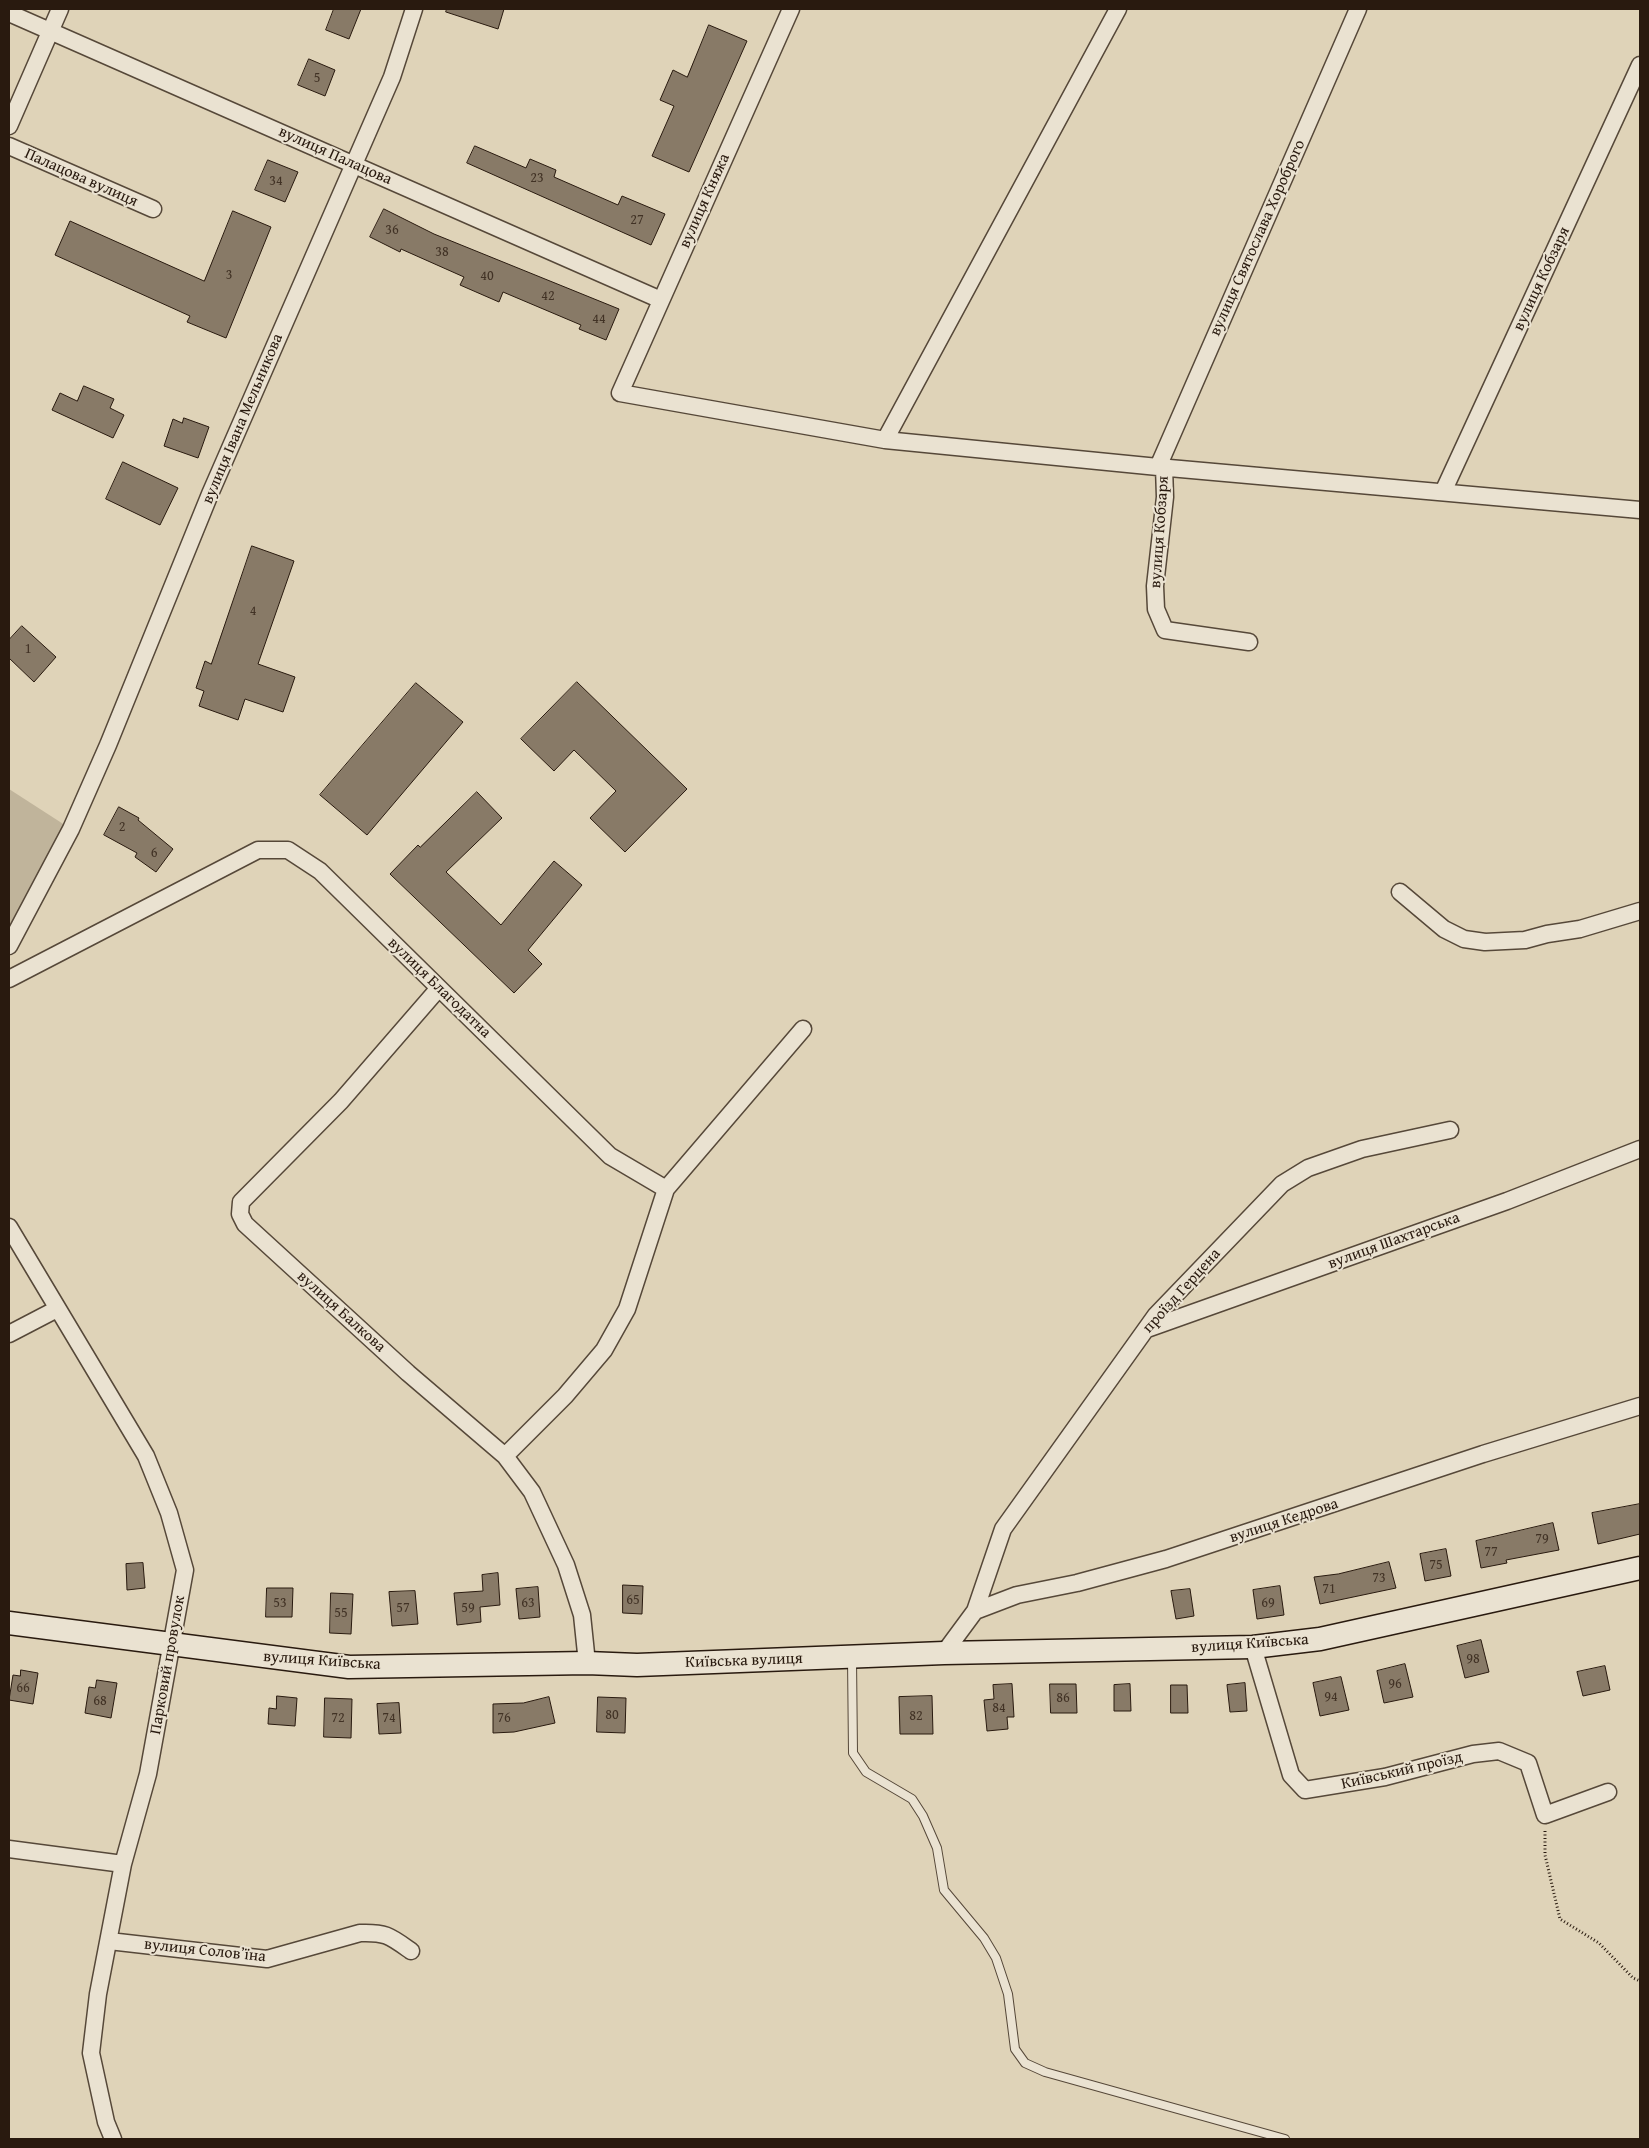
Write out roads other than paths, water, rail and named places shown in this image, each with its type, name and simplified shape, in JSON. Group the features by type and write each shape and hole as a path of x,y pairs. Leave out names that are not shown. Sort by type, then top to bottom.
{"main road":[{"name":"вулиця Київська","path":"852,1658 944,1653 1253,1647 1320,1639 1640,1568"},
{"name":"вулиця Київська","path":"9,1623 172,1646 348,1667 587,1663 637,1665"},
{"name":"Київська вулиця","path":"637,1665 852,1658"}],"street":[{"path":"9,126 60,9"},
{"name":"вулиця Івана Мельникова","path":"9,946 71,829 108,744 210,494 352,164 392,77 414,9"},
{"name":"вулиця Княжа","path":"791,9 620,393 885,440"},
{"path":"1118,9 885,440 1640,510"},
{"name":"вулиця Святослава Хороброго","path":"1161,467 1358,9"},
{"name":"вулиця Палацова","path":"9,13 661,300"},
{"name":"вулиця Кобзаря","path":"1444,492 1640,66"},
{"name":"Палацова вулиця","path":"9,146 153,209"},
{"name":"вулиця Кобзаря","path":"1161,467 1165,497 1155,586 1156,609 1165,630 1249,642"},
{"name":"вулиця Благодатна","path":"9,979 258,850 288,850 320,871 610,1156 666,1189"},
{"path":"1400,892 1444,929 1464,939 1485,942 1525,940 1547,934 1580,929 1640,911"},
{"name":"вулиця Балкова","path":"439,988 341,1101 241,1202 240,1214 245,1224 408,1373 504,1456 532,1492 566,1564 582,1615 587,1663"},
{"path":"504,1456 565,1396 604,1350 626,1310 666,1189 803,1029"},
{"name":"проїзд Герцена","path":"974,1611 1003,1529 1156,1315 1282,1184 1308,1168 1362,1149 1450,1130"},
{"name":"вулиця Шахтарська","path":"1147,1329 1489,1208 1640,1149"},
{"name":"Парковий провулок","path":"9,1227 146,1456 169,1513 185,1570 148,1774 123,1864 98,1994 91,2053 106,2122 113,2139"},
{"path":"9,1334 57,1309"},
{"name":"вулиця Кедрова","path":"974,1611 1017,1595 1077,1583 1166,1559 1483,1454 1640,1406"},
{"path":"944,1653 974,1611"},
{"name":"Київський проїзд","path":"1253,1647 1291,1774 1305,1790 1376,1779 1474,1754 1499,1751 1528,1763 1545,1815 1608,1792"},
{"path":"9,1849 123,1864"},
{"name":"вулиця Соловʼїна","path":"109,1941 267,1959 374,1932 386,1933 411,1951"}],"lane":[{"path":"852,1658 853,1753 866,1772 912,1799 923,1816 937,1848 944,1890 984,1938 996,1958 1008,1994 1014,2049 1026,2063 1045,2072 1285,2139"}]}
